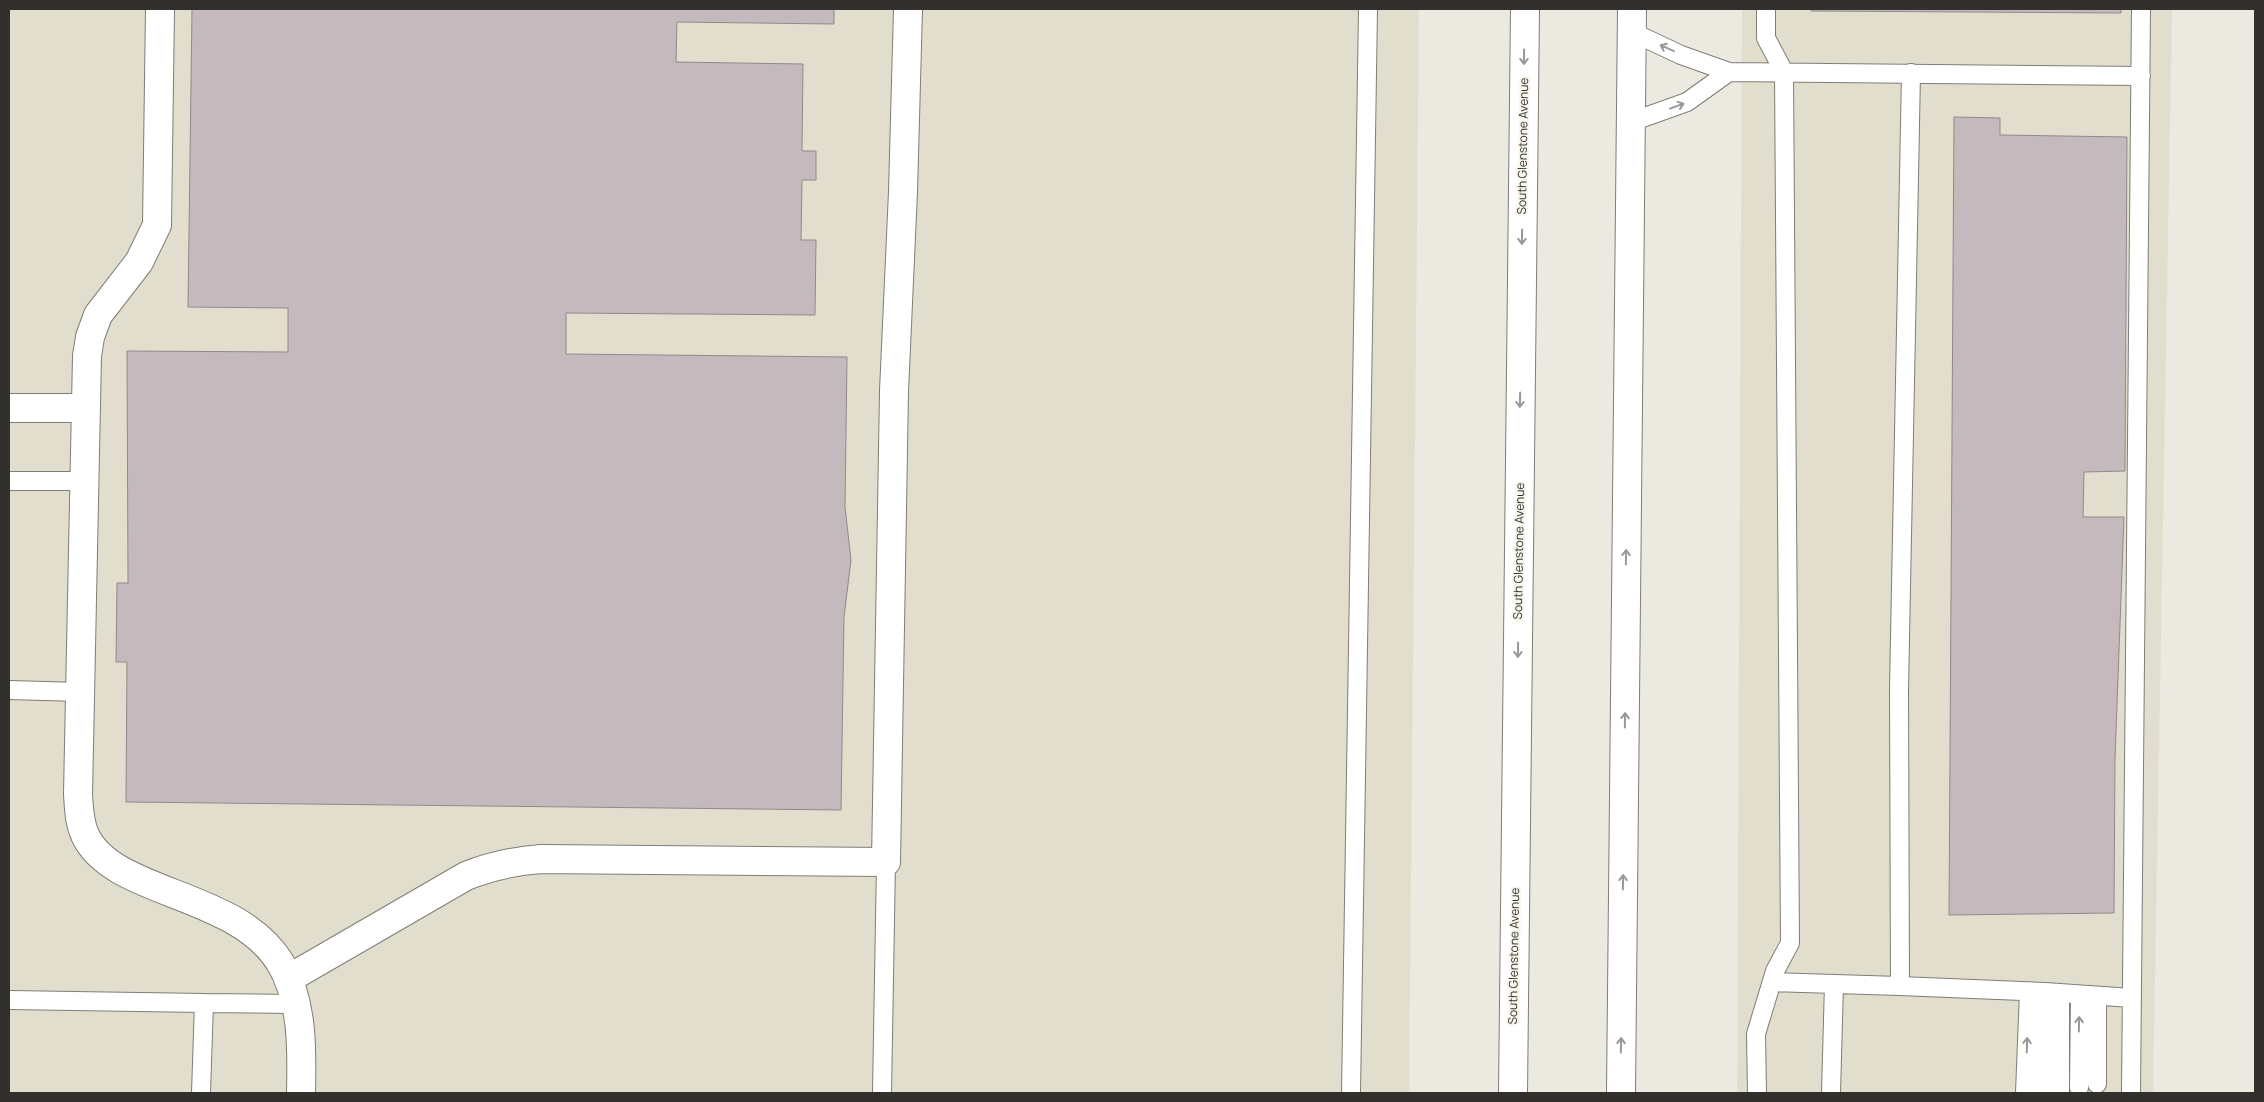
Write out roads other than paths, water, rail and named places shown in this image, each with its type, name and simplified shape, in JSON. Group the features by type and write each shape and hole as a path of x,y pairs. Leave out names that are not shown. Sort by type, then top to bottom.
{"street":[{"path":"160,9 157,225 139,262 98,315 90,337 87,356 78,803 80,820 85,836 94,848 118,870 226,915 248,928 268,946 281,963 292,991 300,1026 301,1093"},
{"path":"292,991 466,876 489,867 515,861 540,859 886,862 894,401 904,192 908,9"},
{"name":"South Glenstone Avenue","path":"1513,1093 1525,9"},
{"path":"1621,1093 1632,20"},
{"path":"9,408 86,408"}],"lane":[{"path":"1351,1093 1368,9"},
{"path":"1757,1093 1756,1034 1772,982 1790,943 1784,72 1766,38 1766,9"},
{"path":"2130,1093 2141,9"},
{"path":"1632,20 1681,55 1729,72 2141,76"},
{"path":"1631,122 1687,102 1729,72"},
{"path":"1900,986 1899,690 1911,73"},
{"path":"9,481 84,481"},
{"path":"9,690 80,692"},
{"path":"882,1093 886,862"},
{"path":"1772,982 2045,992 2132,998"},
{"path":"1831,1093 1834,984"},
{"path":"9,1000 204,1003 292,991"},
{"path":"2045,992 2051,1092"},
{"path":"2025,1093 2045,992"},
{"path":"2088,995 2096,1084"},
{"path":"2078,1088 2088,995"},
{"path":"201,1093 204,1003"}]}
